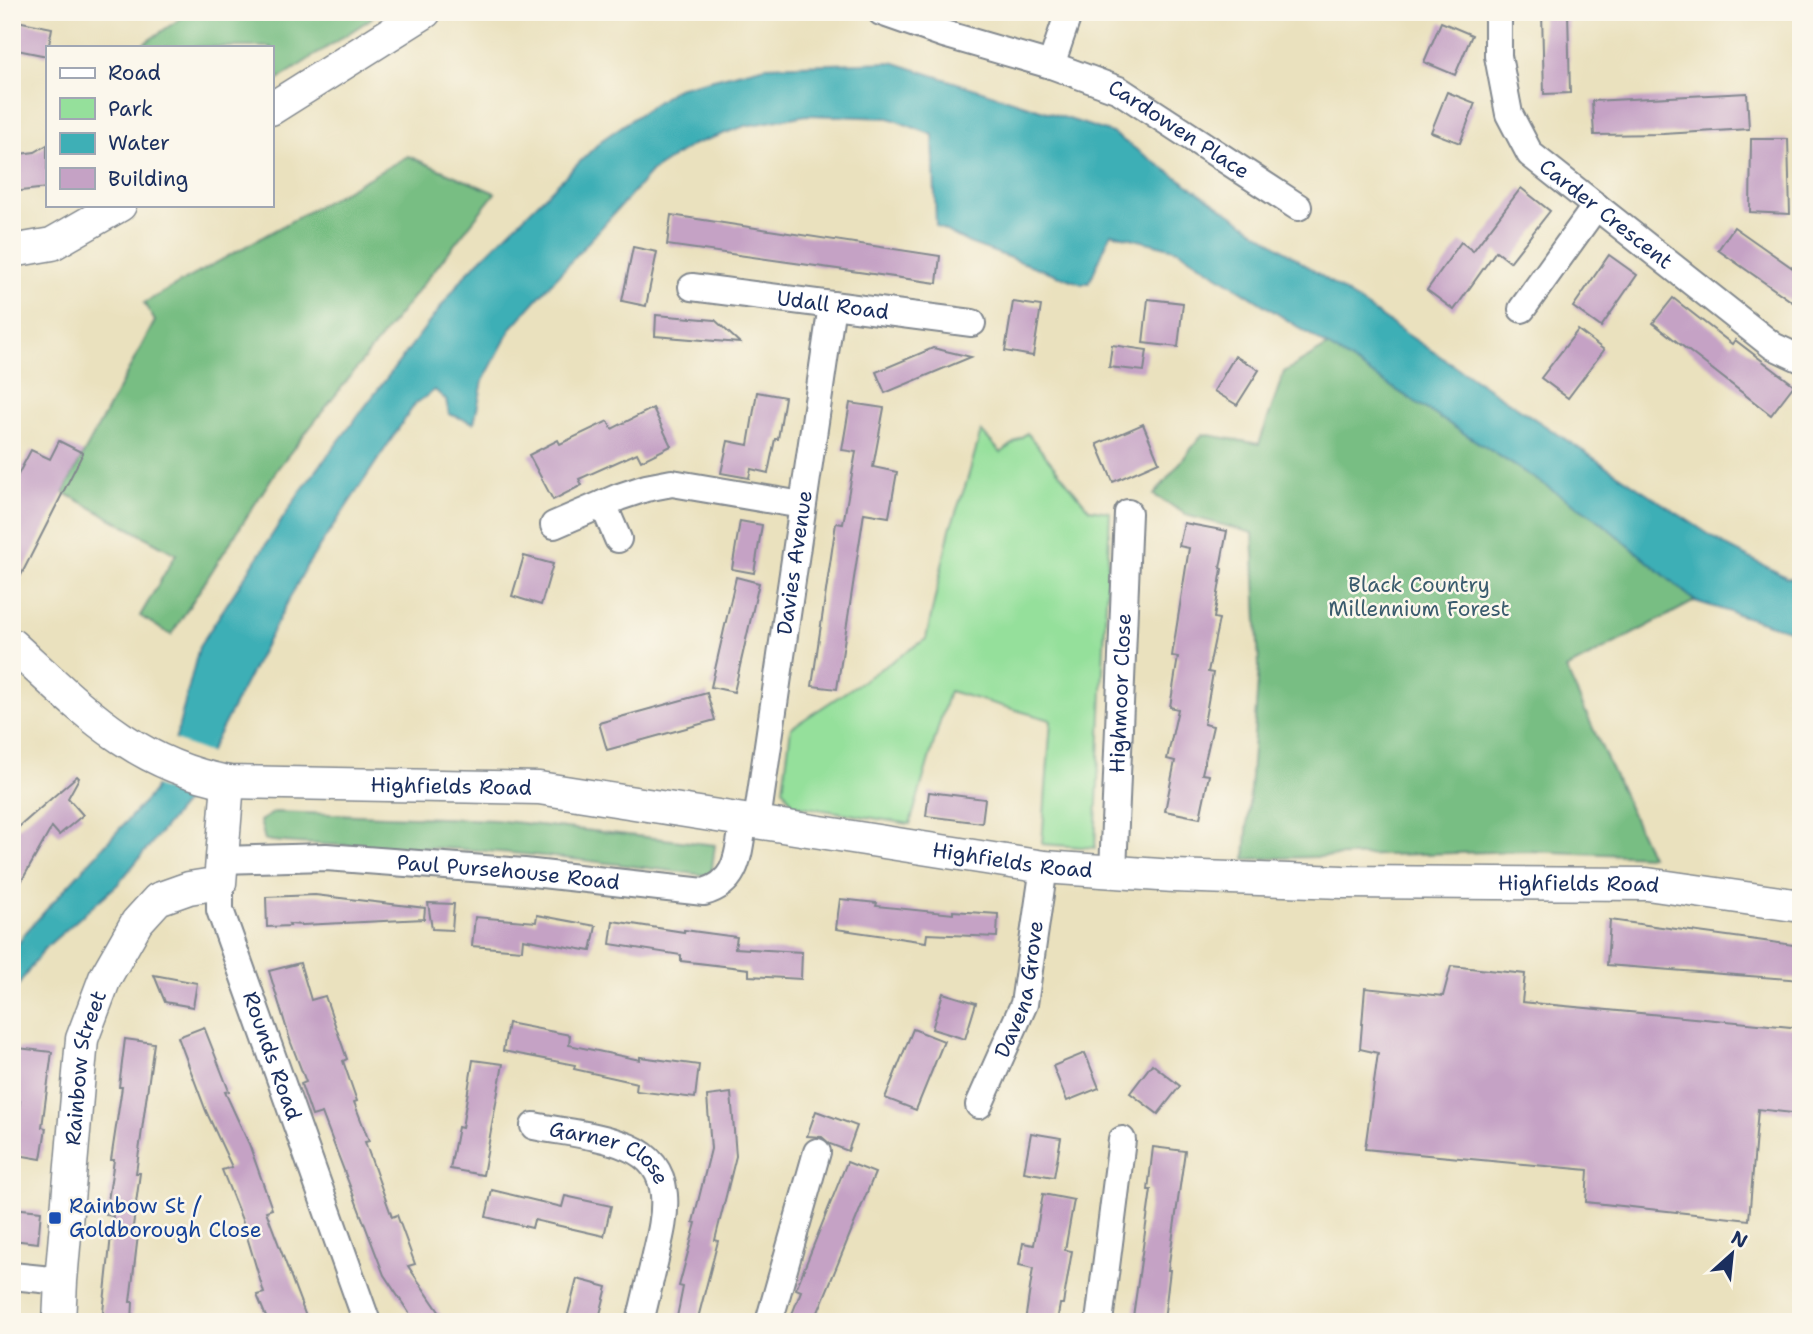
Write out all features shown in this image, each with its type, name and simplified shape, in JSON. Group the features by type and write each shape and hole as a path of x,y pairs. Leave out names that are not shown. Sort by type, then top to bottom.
{"street":[{"path":"273,108 425,12"},
{"name":"Cardowen Place","path":"881,12 1051,65 1125,93 1298,207"},
{"path":"1051,65 1069,12"},
{"name":"Carder Crescent","path":"1498,12 1498,56 1509,114 1530,154 1773,346 1801,359"},
{"path":"12,251 52,244 118,206"},
{"path":"1522,309 1596,206"},
{"name":"Udall Road","path":"692,287 972,323"},
{"name":"Davies Avenue","path":"750,820 832,305"},
{"path":"554,525 646,488 672,483 802,505"},
{"path":"603,504 618,539"},
{"name":"Highmoor Close","path":"1113,871 1128,513"},
{"path":"12,645 92,719 144,754 215,780"},
{"name":"Highfields Road","path":"215,780 539,788 1044,867 1343,882 1647,884 1801,906"},
{"name":"Rounds Road","path":"215,780 221,871 220,910 367,1322"},
{"name":"Paul Pursehouse Road","path":"221,871 326,858 352,859 524,872 704,892 724,883 734,870 750,820"},
{"name":"Davena Grove","path":"979,1105 1024,1004 1044,867"},
{"name":"Rainbow Street","path":"60,1322 61,1281 82,1039 105,978 137,922 158,899 189,888 221,871"},
{"name":"Garner Close","path":"534,1125 628,1147 648,1160 655,1169 664,1192 665,1204 662,1230 640,1322"},
{"path":"1099,1322 1122,1140"},
{"path":"769,1322 817,1152"},
{"path":"12,1276 61,1281"}],"green space":[{"path":"190,12 369,12 372,18 273,83 273,46 140,46"},
{"path":"408,156 495,193 278,468 171,635 140,616 176,554 63,492 155,321 144,303"},
{"name":"Black Country Millennium Forest","path":"1328,346 1596,518 1695,601 1566,669 1651,856 1528,851 1245,859 1259,666 1253,533 1189,516 1154,495 1203,434 1259,444 1284,372"},
{"path":"981,431 1001,453 1027,433 1089,509 1110,512 1095,848 1042,844 1051,720 949,691 910,824 794,805 783,789 791,728 926,639 950,529"},
{"path":"275,812 495,820 715,845 711,876 489,851 265,840 260,821"}],"water":[{"path":"892,62 1112,133 1408,335 1728,547 1788,578 1801,578 1801,634 1695,601 1596,518 1178,250 1111,233 1089,283 1082,284 969,243 936,226 933,135 889,118 807,115 745,126 692,145 652,171 512,327 483,381 474,423 449,414 446,400 435,390 415,404 306,567 187,800 118,884 44,949 12,994 12,953 26,932 153,792 175,741 199,647 300,492 466,274 602,140 677,88 766,66"}],"pier":[{"path":"172,739 212,754 191,800 153,785"}],"building":[{"path":"1542,12 1568,12 1570,93 1544,94"},
{"path":"12,20 52,28 46,56 12,49"},
{"path":"1441,22 1472,35 1455,75 1424,62"},
{"path":"1447,92 1475,103 1460,143 1431,132"},
{"path":"1747,93 1749,129 1594,135 1592,101"},
{"path":"1751,139 1788,139 1790,214 1750,212"},
{"path":"46,146 46,188 12,192 12,155 35,152"},
{"path":"1521,188 1550,211 1510,262 1496,251 1454,310 1427,290 1461,242 1473,251"},
{"path":"671,215 940,256 937,283 667,245"},
{"path":"1734,227 1801,274 1801,308 1718,250"},
{"path":"633,247 657,252 646,306 622,301"},
{"path":"1609,255 1637,275 1601,327 1573,307"},
{"path":"1673,298 1732,344 1735,340 1794,385 1771,415 1653,323"},
{"path":"1148,299 1183,303 1178,347 1143,343"},
{"path":"1013,302 1041,306 1033,356 1005,351"},
{"path":"656,315 715,320 740,343 655,336"},
{"path":"1578,330 1604,350 1568,398 1541,378"},
{"path":"1112,345 1147,350 1144,371 1109,367"},
{"path":"933,348 971,357 885,393 876,372"},
{"path":"1235,356 1259,370 1237,405 1214,391"},
{"path":"757,392 785,397 778,439 775,439 768,473 751,469 749,478 721,473 728,441 748,445"},
{"path":"850,403 884,408 873,467 897,472 889,517 864,513 837,689 812,686 836,523 843,524 856,452 842,450"},
{"path":"653,408 671,446 641,461 637,453 579,479 582,485 553,500 529,455 558,440 560,444 608,421 612,429"},
{"path":"1143,424 1159,462 1113,482 1097,444"},
{"path":"59,441 83,453 12,593 12,486 31,450 50,459"},
{"path":"740,521 762,525 754,573 732,569"},
{"path":"1184,523 1227,531 1214,618 1219,619 1208,672 1213,673 1204,724 1213,726 1202,774 1209,775 1200,818 1165,811 1175,761 1167,759 1178,709 1170,707 1178,657 1172,656 1189,548 1179,546"},
{"path":"524,556 553,564 541,605 512,596"},
{"path":"736,577 759,583 734,692 711,687"},
{"path":"707,693 715,720 607,750 599,723"},
{"path":"77,776 79,778 68,798 83,815 59,835 52,827 12,898 12,833"},
{"path":"929,792 985,799 982,823 926,816"},
{"path":"315,895 425,908 424,919 267,927 266,897"},
{"path":"840,899 877,903 876,906 953,914 953,911 998,914 997,937 927,934 926,942 836,929"},
{"path":"428,903 454,904 452,930 432,929"},
{"path":"537,915 596,926 591,951 523,939 522,950 472,946 475,917 536,922"},
{"path":"1610,920 1801,946 1801,980 1607,965"},
{"path":"613,921 737,937 735,948 802,952 801,979 749,976 749,969 681,961 681,955 610,944"},
{"path":"300,963 311,1000 325,996 347,1059 343,1061 357,1101 354,1102 369,1141 365,1142 392,1217 397,1215 415,1264 408,1266 446,1322 415,1322 384,1275 322,1113 312,1116 301,1084 306,1082 269,971"},
{"path":"1451,966 1525,974 1522,1002 1801,1028 1801,1114 1758,1109 1749,1220 1586,1202 1588,1170 1365,1149 1378,1053 1360,1049 1365,988 1443,996"},
{"path":"154,975 197,983 193,1007 165,1002"},
{"path":"943,993 976,1003 965,1039 932,1029"},
{"path":"508,1023 570,1035 569,1045 640,1060 640,1057 699,1065 695,1098 636,1091 637,1083 574,1069 575,1065 503,1051"},
{"path":"204,1027 229,1091 225,1092 249,1144 272,1209 266,1211 308,1322 268,1322 257,1295 264,1293 242,1220 222,1170 232,1167 206,1111 178,1037"},
{"path":"913,1029 944,1041 916,1110 885,1098"},
{"path":"125,1039 154,1043 136,1173 140,1173 132,1234 138,1235 130,1302 133,1302 132,1322 102,1322 113,1216 106,1215 122,1087 119,1087"},
{"path":"18,1048 52,1052 42,1127 46,1128 41,1159 12,1154 20,1101 12,1100"},
{"path":"1085,1053 1099,1088 1067,1101 1053,1066"},
{"path":"473,1060 503,1064 483,1175 450,1169 458,1127 462,1128"},
{"path":"1152,1064 1180,1086 1158,1114 1130,1093"},
{"path":"731,1093 736,1156 715,1240 718,1241 697,1322 676,1322 683,1287 679,1286 696,1223 693,1222 711,1149 707,1096"},
{"path":"816,1111 857,1126 848,1151 830,1144 822,1137 807,1136"},
{"path":"1031,1133 1061,1138 1054,1177 1024,1172"},
{"path":"1153,1147 1185,1151 1168,1270 1164,1320 1133,1317 1151,1190 1148,1190"},
{"path":"847,1162 875,1173 814,1322 789,1322 801,1291 796,1289"},
{"path":"492,1190 562,1207 565,1196 611,1206 604,1236 534,1220 532,1228 486,1217"},
{"path":"1043,1194 1074,1200 1065,1250 1072,1251 1063,1304 1060,1304 1057,1322 1025,1322 1033,1268 1019,1265 1023,1243 1034,1245"},
{"path":"12,1208 41,1211 38,1243 12,1240"},
{"path":"577,1279 607,1287 598,1322 566,1322"}],"place":[{"name":"Rainbow St / Goldborough Close","path":"55,1218"}]}
